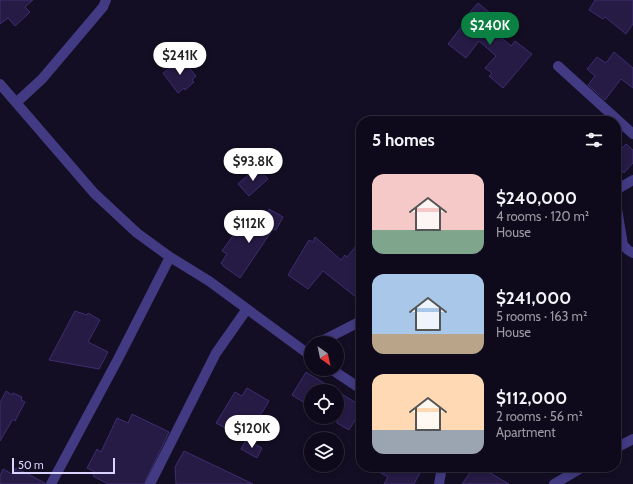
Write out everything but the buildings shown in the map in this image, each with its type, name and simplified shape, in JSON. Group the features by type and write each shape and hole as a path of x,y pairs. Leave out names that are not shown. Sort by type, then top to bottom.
{"street":[{"path":"17,102 42,79 103,7 106,0"},
{"path":"558,66 613,116"},
{"path":"0,84 94,192 137,233 304,348"},
{"path":"621,123 633,134"},
{"path":"621,187 633,180"},
{"path":"621,233 623,245 633,253"},
{"path":"51,484 115,366 170,257"},
{"path":"150,484 216,352 247,309"},
{"path":"331,336 356,323"},
{"path":"342,376 356,386"},
{"path":"621,445 633,438"},
{"path":"439,484 441,472"},
{"path":"554,484 574,472"}]}
